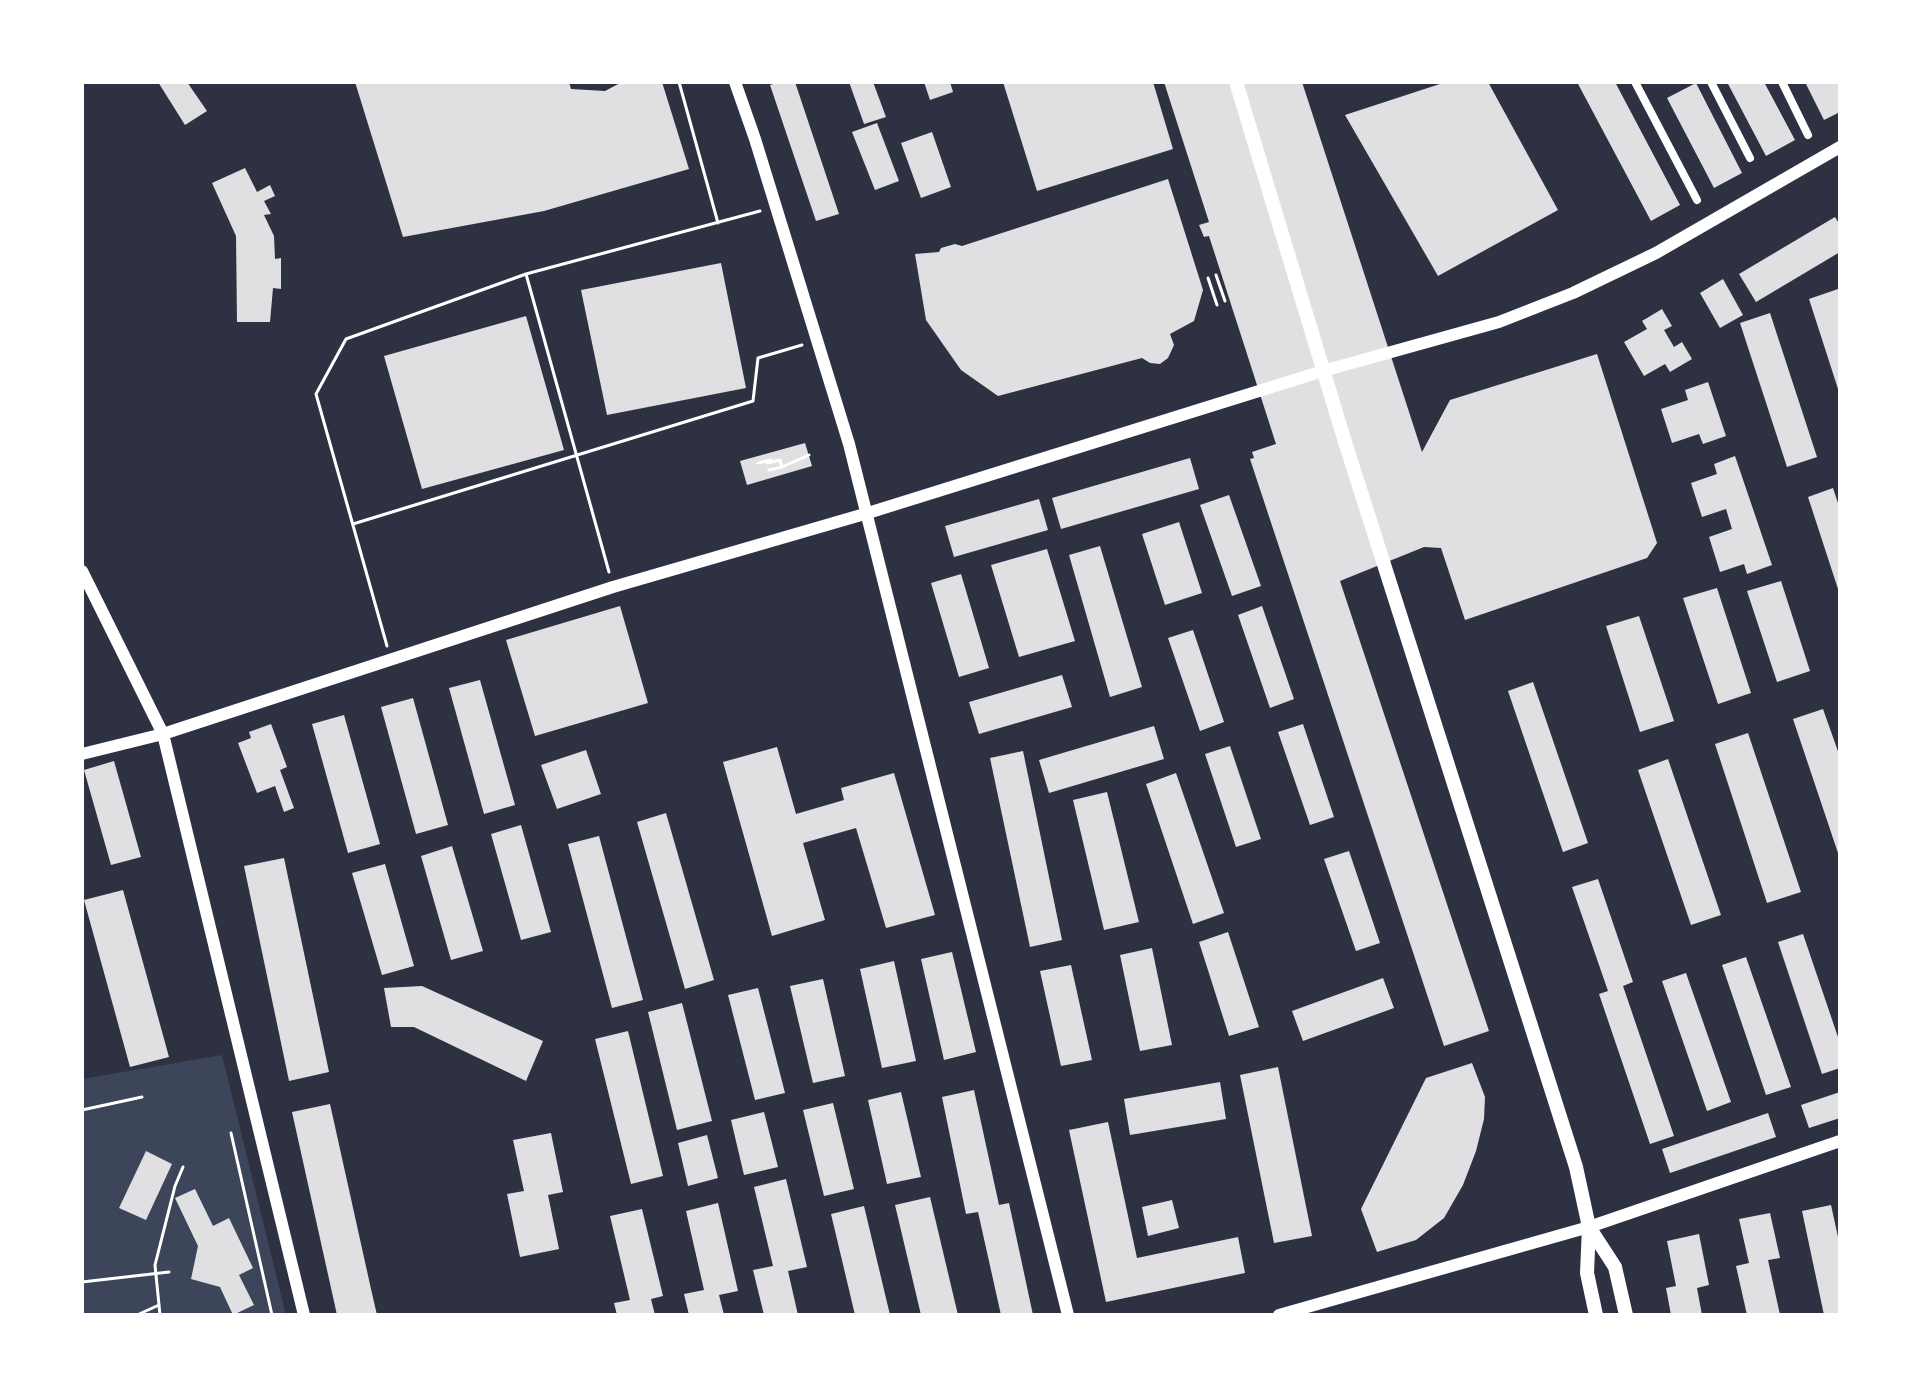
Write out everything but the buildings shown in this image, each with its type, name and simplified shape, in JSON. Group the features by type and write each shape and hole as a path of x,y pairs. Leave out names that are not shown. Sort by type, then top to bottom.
{"main road":[{"path":"1236,82 1323,371 1576,1167 1589,1227 1587,1273 1596,1315"},
{"path":"1589,1227 1615,1267 1626,1315"}],"street":[{"path":"735,82 868,513 1068,1315"},
{"path":"1635,82 1697,200"},
{"path":"1711,82 1750,158"},
{"path":"1782,82 1808,135"},
{"path":"82,754 163,734 613,587 868,513 1323,371 1499,322 1573,293 1656,253 1840,147"},
{"path":"82,571 163,734 304,1315"},
{"path":"1279,1315 1589,1227 1840,1141"}],"path":[{"path":"679,82 718,223"},
{"path":"391,661 316,394 346,339 526,274 775,207"},
{"path":"526,274 613,587"},
{"path":"1216,275 1225,301"},
{"path":"1208,278 1217,305"},
{"path":"353,524 753,401 758,358 817,341"},
{"path":"769,470 809,455"},
{"path":"758,463 780,460 782,467"},
{"path":"762,470 775,467"},
{"path":"82,1110 142,1097"},
{"path":"231,1133 272,1315"},
{"path":"160,1315 155,1265 183,1167"},
{"path":"82,1282 169,1272"},
{"path":"137,1315 159,1304"}],"shaded area":[{"path":"222,1055 286,1315 82,1315 82,1079"}]}
